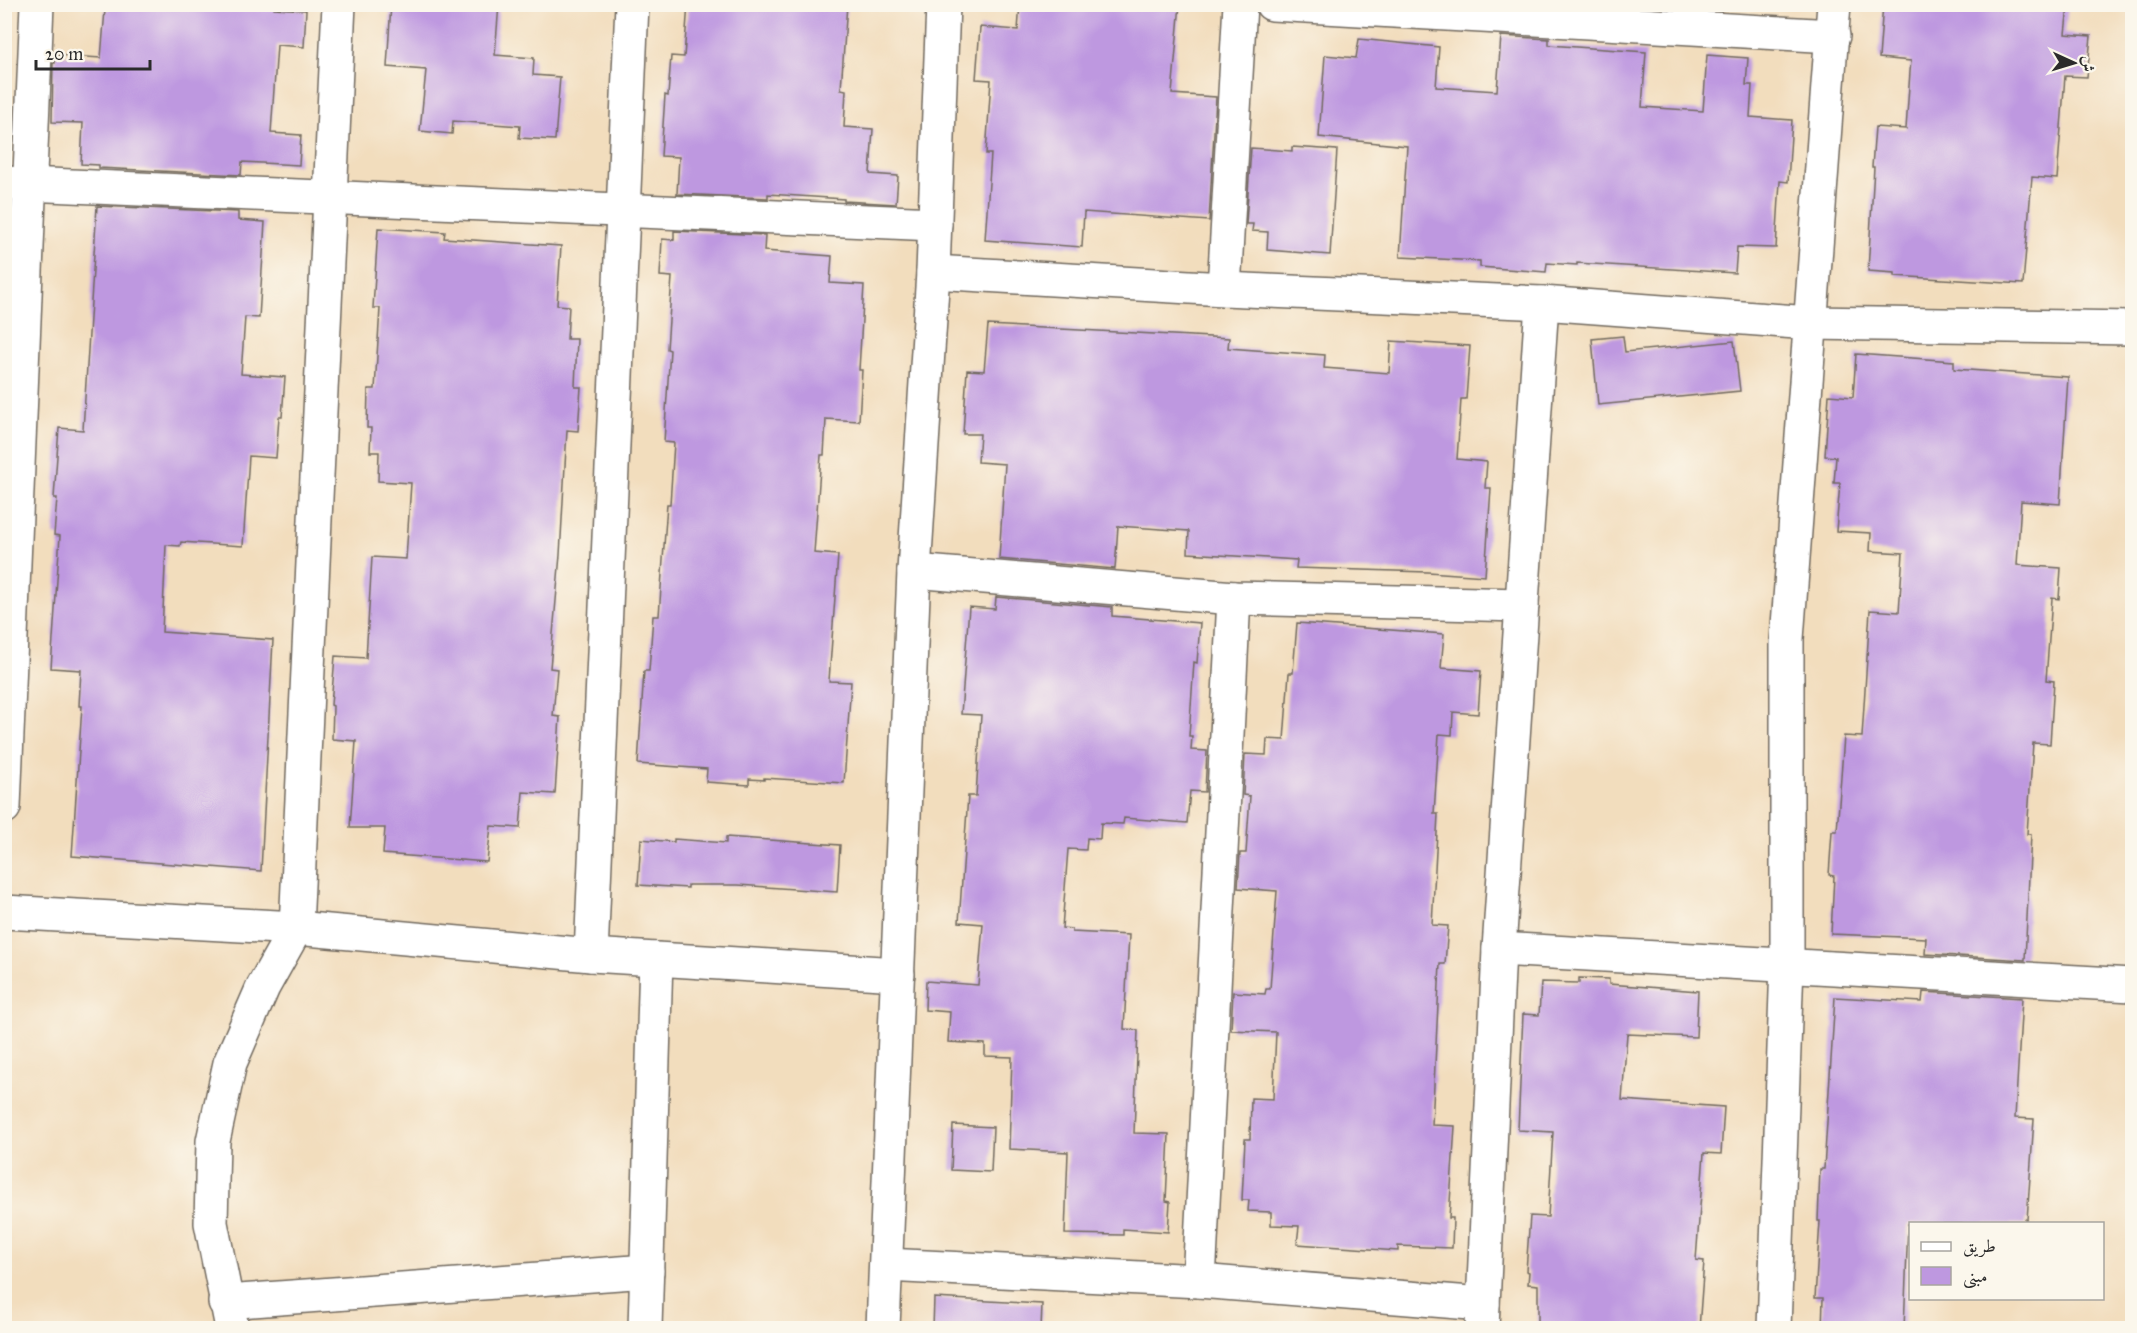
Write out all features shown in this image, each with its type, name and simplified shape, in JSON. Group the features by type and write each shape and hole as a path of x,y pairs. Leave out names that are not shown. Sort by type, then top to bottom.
{"street":[{"path":"4,807 17,183 37,4"},
{"path":"339,4 296,928 263,987 230,1062 213,1141 211,1223 229,1315 647,1271"},
{"path":"591,955 632,4"},
{"path":"883,1329 914,571 933,272 943,4"},
{"path":"1224,289 1240,4"},
{"path":"1272,4 1834,20 1787,639 1787,964 1774,1329"},
{"path":"17,183 935,224"},
{"path":"933,272 1224,289 1542,303 1810,323 2133,328"},
{"path":"886,1265 1199,1281 1482,1316 1499,949 1542,303"},
{"path":"914,571 1234,598 1522,605"},
{"path":"1199,1281 1234,598"},
{"path":"4,912 296,928 591,955 898,974"},
{"path":"1499,949 2133,985"},
{"path":"645,1329 657,959"}],"building":[{"path":"109,4 274,4 274,8 306,10 304,47 277,45 271,133 301,135 299,165 242,162 241,175 99,168 99,165 81,164 83,123 52,122 53,63 55,63 56,55 101,58 105,10 108,10"},
{"path":"391,4 499,4 495,55 534,58 533,75 560,77 555,140 519,138 520,126 453,121 452,134 420,131 426,70 387,67"},
{"path":"688,4 847,4 841,89 846,90 844,127 873,129 870,174 898,176 896,204 768,194 768,198 677,194 679,157 661,156 665,95 668,96 671,56 684,57"},
{"path":"1020,4 1180,4 1172,94 1216,97 1209,221 1084,212 1082,247 985,240 991,154 986,154 991,80 976,79 980,27 1018,30"},
{"path":"1883,4 2068,6 2065,34 2091,36 2087,77 2065,76 2057,179 2032,177 2023,284 1895,276 1895,273 1868,271 1875,127 1906,129 1911,61 1879,58"},
{"path":"1501,36 1549,39 1549,45 1646,52 1642,107 1703,111 1707,55 1748,58 1746,85 1752,85 1750,117 1792,120 1788,182 1780,181 1776,248 1737,247 1735,273 1577,263 1577,265 1547,263 1546,272 1480,267 1480,261 1400,257 1407,146 1319,137 1325,55 1356,58 1359,39 1439,47 1436,87 1497,91"},
{"path":"1292,147 1337,150 1330,255 1267,250 1268,232 1252,231 1253,224 1246,224 1251,148 1292,151"},
{"path":"97,206 238,212 238,220 265,222 259,318 245,317 241,374 285,377 276,458 249,456 243,546 181,542 180,546 166,545 162,632 273,640 261,871 72,856 82,706 79,706 81,670 51,668 60,536 54,535 57,498 54,498 59,428 83,430"},
{"path":"378,228 445,232 444,238 561,246 557,305 569,306 567,339 577,339 575,387 581,387 578,431 567,430 560,555 550,668 557,669 553,716 560,717 555,794 523,792 520,828 491,826 487,862 383,854 385,828 350,828 356,741 332,739 333,706 331,705 335,656 366,658 372,557 406,559 411,483 378,481 379,452 370,452 371,428 367,428 368,389 375,389 380,308 373,308"},
{"path":"674,231 765,235 764,251 832,256 830,283 864,285 859,370 862,370 859,421 826,419 814,553 838,555 829,681 851,682 844,783 764,778 764,780 749,779 749,785 706,782 707,769 638,764 644,671 649,671 653,616 659,616 667,504 670,504 674,443 664,442 672,277 660,276 662,239 674,240"},
{"path":"988,325 1229,338 1228,348 1325,355 1324,368 1389,373 1391,341 1470,346 1466,399 1461,399 1457,459 1487,462 1485,488 1491,488 1485,576 1296,568 1297,560 1188,553 1189,531 1118,526 1115,569 999,559 1005,464 978,462 980,434 963,434 967,370 984,371"},
{"path":"1623,336 1625,352 1734,341 1740,391 1598,405 1592,339"},
{"path":"1856,354 1954,361 1954,369 2068,377 2060,504 2021,501 2017,565 2061,568 2059,599 2052,598 2046,680 2054,681 2050,744 2033,743 2027,834 2031,834 2025,960 1925,954 1926,938 1831,934 1834,876 1829,875 1832,831 1837,831 1844,736 1862,737 1870,610 1899,612 1903,553 1870,551 1871,533 1836,531 1840,483 1834,483 1836,457 1825,456 1829,395 1853,397"},
{"path":"996,597 1112,607 1112,616 1200,623 1197,663 1194,662 1189,736 1192,736 1191,750 1207,751 1205,792 1190,791 1187,823 1124,818 1123,824 1101,823 1100,839 1087,838 1086,850 1068,849 1062,928 1072,929 1072,932 1129,935 1124,1029 1138,1030 1134,1133 1169,1134 1166,1201 1170,1202 1168,1232 1123,1229 1123,1235 1065,1234 1068,1152 1009,1149 1012,1057 985,1056 985,1044 948,1042 950,1012 925,1010 926,981 978,985 983,924 959,922 968,796 976,796 981,715 961,714 969,607 995,609"},
{"path":"1297,623 1444,634 1441,668 1481,671 1478,714 1453,712 1452,735 1439,734 1434,814 1438,814 1432,925 1448,926 1445,964 1440,964 1432,1125 1455,1126 1449,1218 1453,1218 1452,1248 1398,1246 1398,1251 1297,1244 1299,1226 1271,1225 1271,1212 1248,1211 1249,1200 1242,1200 1245,1139 1250,1139 1251,1098 1273,1099 1276,1032 1231,1030 1233,992 1265,994 1266,989 1270,989 1277,891 1238,888 1240,853 1246,853 1250,796 1243,795 1245,754 1266,755 1267,739 1284,740 1289,673 1293,673"},
{"path":"726,837 840,845 837,892 738,885 688,885 688,888 638,885 641,839 726,843"},
{"path":"1579,978 1609,979 1609,984 1698,991 1696,1037 1627,1034 1622,1100 1724,1107 1721,1154 1704,1153 1696,1260 1704,1261 1699,1329 1538,1329 1538,1285 1528,1284 1529,1272 1526,1271 1530,1216 1548,1217 1553,1132 1518,1130 1523,1014 1539,1015 1541,982 1579,983"},
{"path":"1923,992 2022,998 2015,1118 2034,1119 2027,1220 2025,1219 2025,1222 1909,1222 1904,1329 1822,1329 1823,1298 1815,1298 1820,1221 1818,1221 1820,1169 1824,1169 1835,997 1922,1002"},
{"path":"953,1125 993,1127 991,1172 951,1170"},
{"path":"934,1298 1042,1304 1041,1329 933,1329"}]}
